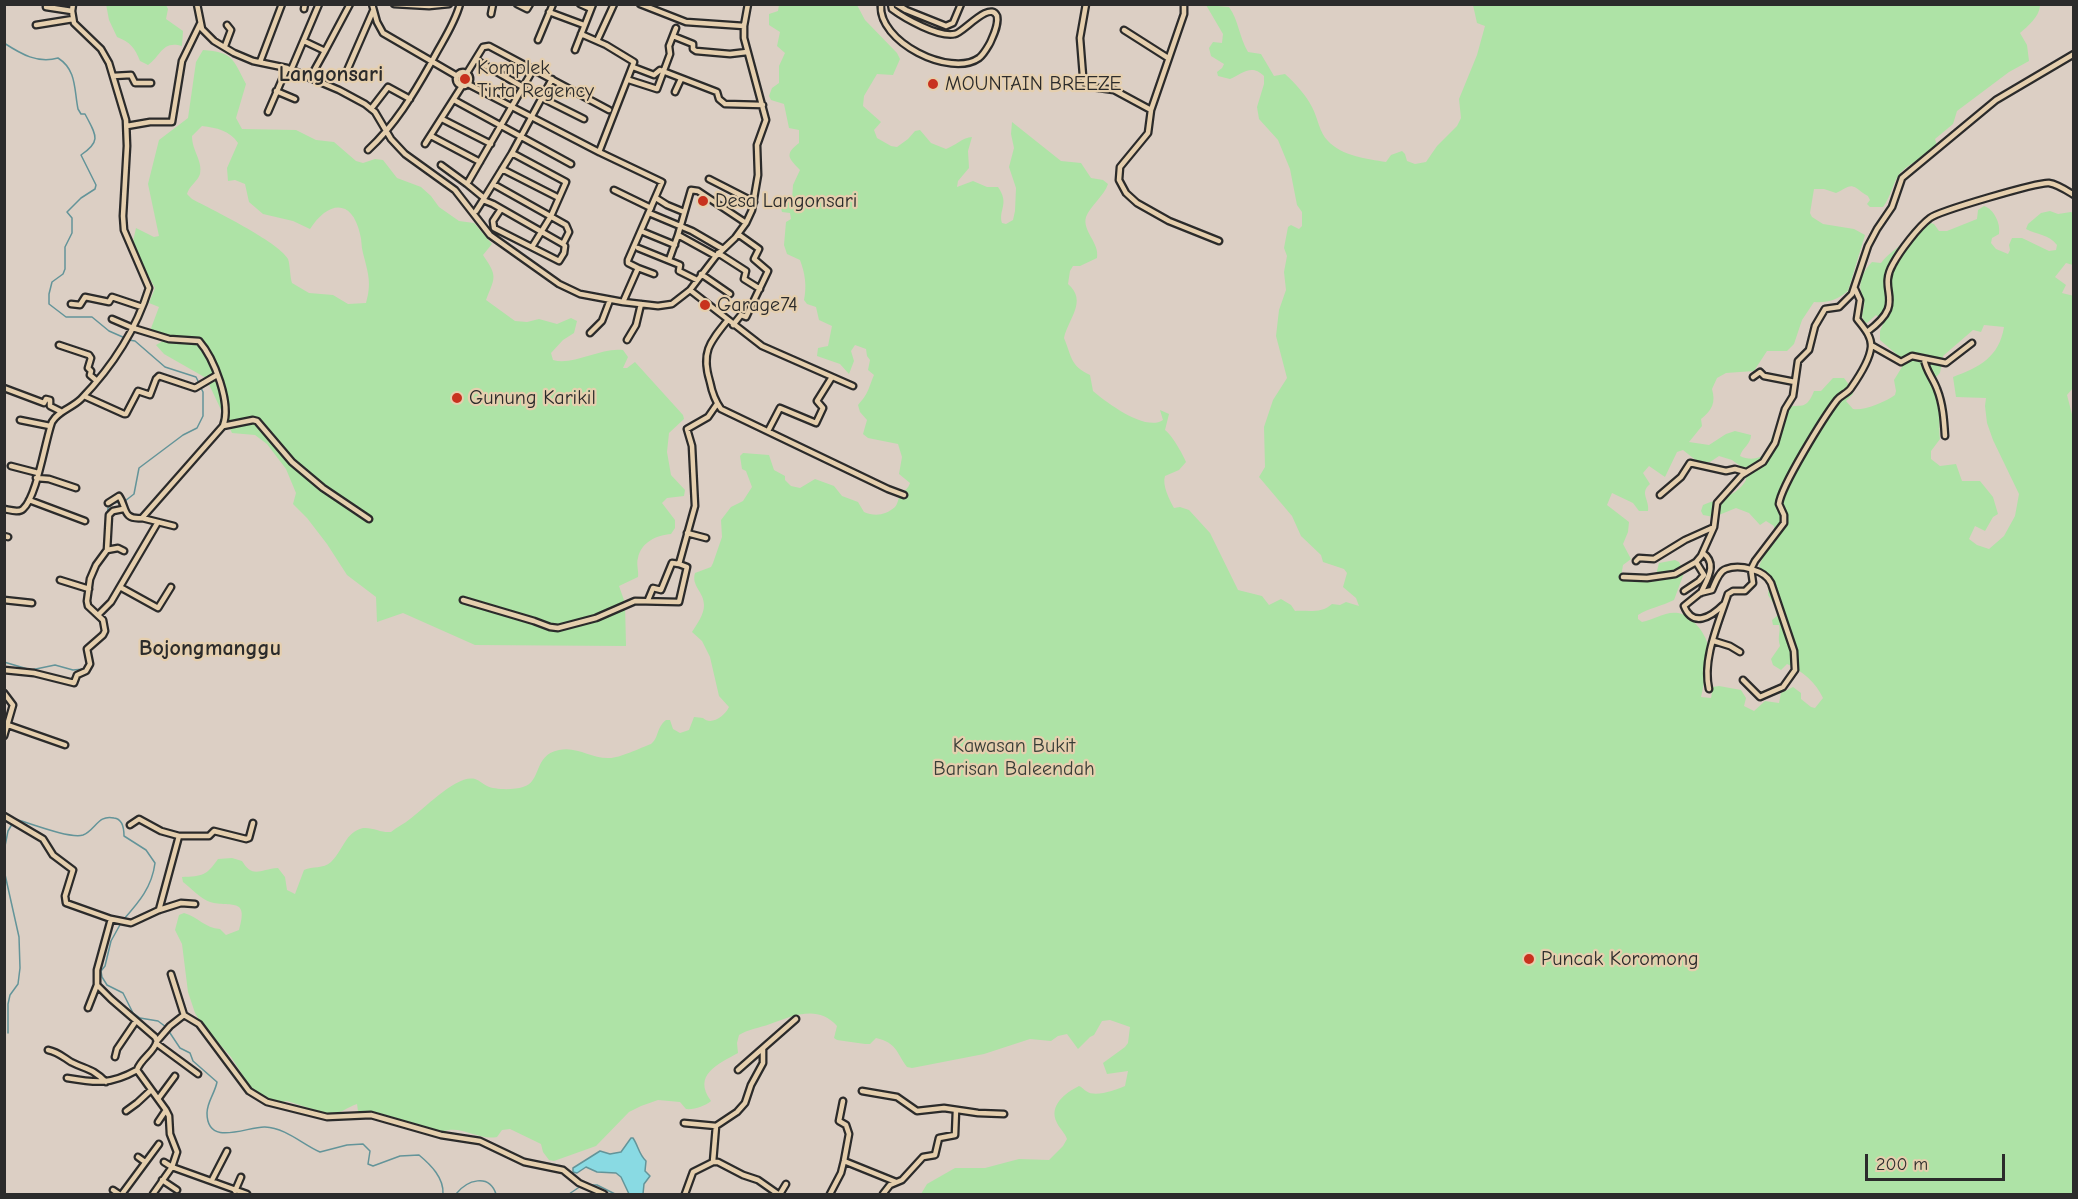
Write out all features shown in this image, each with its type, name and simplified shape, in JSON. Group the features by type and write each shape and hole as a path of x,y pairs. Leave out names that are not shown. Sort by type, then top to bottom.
{"street":[{"path":"4,509 22,510 29,501 54,418 84,396 112,364 133,328 149,285 125,236 123,222 128,146 127,126 109,63 101,49 78,28 73,19 73,4"},
{"path":"197,4 200,24 209,37 245,58 289,69 354,97 371,109 396,145 405,154 451,186 494,238 568,290 610,300 663,306 672,304 690,290 701,274 738,234 746,223 754,202 758,175 757,145 766,124 763,105 747,52 744,26 748,4"},
{"path":"260,62 282,4"},
{"path":"268,112 276,91 304,41 319,4"},
{"path":"310,78 350,4"},
{"path":"372,4 383,33 457,76"},
{"path":"394,4 429,6 449,4"},
{"path":"368,150 387,132 410,99 450,31 460,4"},
{"path":"491,14 493,4"},
{"path":"517,4 527,9 530,4"},
{"path":"538,40 553,4"},
{"path":"575,50 592,7 580,4"},
{"path":"597,41 614,4"},
{"path":"640,4 687,22 744,26"},
{"path":"653,10 657,4"},
{"path":"881,4 883,20 893,35 911,50 935,59 955,64 977,60 983,55 994,34 997,16 989,10 981,11 961,32 952,35 940,33 906,18 892,9 891,4"},
{"path":"896,4 946,26 953,23 961,4"},
{"path":"1086,4 1080,38 1083,76 1086,84 1114,90 1151,110"},
{"path":"1184,4 1184,14 1151,110 1148,133 1119,172 1122,187 1137,203 1158,216 1219,241"},
{"path":"46,7 72,11"},
{"path":"346,73 373,11"},
{"path":"549,12 585,25"},
{"path":"36,25 73,19"},
{"path":"127,126 150,122 172,122 182,61 200,24"},
{"path":"225,46 231,30 227,25"},
{"path":"628,80 656,90 676,28"},
{"path":"1124,30 1168,58"},
{"path":"581,34 634,62 599,152"},
{"path":"673,36 693,44 693,49 696,51 730,54 747,52"},
{"path":"304,41 325,51"},
{"path":"467,73 483,47 489,46 609,110"},
{"path":"1623,577 1647,578 1675,574 1695,562 1702,553 1714,527 1717,502 1746,472 1763,462 1775,443 1785,409 1792,396 1798,361 1809,350 1814,328 1822,313 1827,308 1839,307 1855,289 1868,246 1892,207 1902,178 1996,100 2073,54"},
{"path":"476,60 523,87"},
{"path":"633,67 654,75 659,69 717,92 719,99 725,104 763,105"},
{"path":"467,184 534,68"},
{"path":"462,86 456,81 457,76 462,72 467,73"},
{"path":"467,73 470,79 468,84"},
{"path":"113,76 131,75 135,83 152,82"},
{"path":"476,212 512,153 552,79"},
{"path":"675,92 681,79"},
{"path":"425,144 462,86 468,84 599,152 660,180 662,184 628,262 654,274"},
{"path":"371,109 388,87 410,99"},
{"path":"276,91 295,99"},
{"path":"542,98 584,119"},
{"path":"454,100 571,164"},
{"path":"442,119 491,144"},
{"path":"431,136 480,162"},
{"path":"512,153 566,182 551,216 532,247"},
{"path":"441,165 484,199 563,244"},
{"path":"502,169 559,198"},
{"path":"709,179 754,202"},
{"path":"1868,332 1890,308 1888,277 1893,263 1924,223 1933,216 1993,196 2045,183 2054,184 2073,195"},
{"path":"493,184 566,225 569,230 563,244 564,253 557,262 494,228 493,221 501,209"},
{"path":"614,190 699,235 719,253 746,271 744,279 760,288"},
{"path":"669,260 690,191 693,190 746,223"},
{"path":"656,198 667,206 684,212"},
{"path":"641,231 675,244"},
{"path":"733,326 741,315 746,317 767,269 754,259 759,249 738,234"},
{"path":"678,235 719,253"},
{"path":"695,243 699,235"},
{"path":"638,248 680,265 680,272 697,280"},
{"path":"623,302 638,268"},
{"path":"701,274 730,294"},
{"path":"1709,689 1707,679 1714,641 1728,594 1733,591 1745,591 1751,586 1753,579 1751,569 1784,523 1784,515 1779,504 1783,491 1839,398 1853,386 1865,365 1872,345 1868,332 1857,319 1860,300 1855,289"},
{"path":"690,290 733,326 762,346 853,386"},
{"path":"71,304 80,305 86,297 109,302 112,297 142,307"},
{"path":"590,333 602,321 610,300"},
{"path":"627,340 636,325 641,304"},
{"path":"112,319 173,340 199,341 217,375 226,411 223,426 142,518"},
{"path":"727,321 714,337 706,353 708,376 717,404 731,415 904,495"},
{"path":"1872,345 1901,362 1912,356 1948,362 1972,343"},
{"path":"59,345 89,355 91,358 88,368 91,371 90,375 97,381"},
{"path":"1924,359 1927,372 1933,379 1941,401 1945,436"},
{"path":"1753,377 1760,372 1764,376 1795,382"},
{"path":"84,396 126,414 138,392 150,395 159,376 193,388 217,375"},
{"path":"768,431 780,408 816,423 824,408 817,401 832,377"},
{"path":"4,388 43,403 48,399 51,401 50,406 62,412"},
{"path":"679,564 695,506 692,446 687,429 708,417 717,404"},
{"path":"20,420 50,426"},
{"path":"223,426 257,421 292,462 324,488 369,519"},
{"path":"1660,495 1680,478 1690,463 1726,471 1746,472"},
{"path":"11,466 76,488"},
{"path":"108,503 118,496 121,497 124,507 133,518 174,526"},
{"path":"29,501 85,521"},
{"path":"4,670 34,673 74,683 77,675 87,671 90,664 86,653 88,646 103,635 105,630 103,620 88,606 86,588 93,570 107,550 107,519 111,512 124,507"},
{"path":"98,615 111,602 158,522"},
{"path":"1636,561 1643,557 1653,559 1685,540 1714,527"},
{"path":"687,533 706,538"},
{"path":"107,550 118,548 124,551"},
{"path":"1701,593 1711,567 1707,556 1702,553"},
{"path":"1684,591 1699,581 1704,574 1695,562"},
{"path":"463,600 558,628 596,618 635,601 679,602 687,567 672,563 661,590 653,588 648,600"},
{"path":"1725,603 1705,618 1689,616 1684,606 1701,593 1712,590 1726,569 1751,569 1766,574 1794,651 1795,670 1783,687 1761,698 1743,680"},
{"path":"60,580 86,588"},
{"path":"120,587 158,608 171,586"},
{"path":"4,600 32,603"},
{"path":"1714,641 1740,652"},
{"path":"4,693 13,705 4,736"},
{"path":"8,725 65,745"},
{"path":"7,818 43,839 52,855 73,870 65,896 66,903 122,922 136,922 159,910 181,903 195,904"},
{"path":"130,825 140,819 161,831 178,836 209,836 214,831 246,840 249,838 253,823"},
{"path":"159,910 178,836"},
{"path":"88,1008 97,985 97,970 111,919"},
{"path":"171,974 184,1015 199,1024 249,1091 259,1099 327,1118 371,1114 441,1135 480,1141 524,1162 563,1170 579,1183 604,1194"},
{"path":"97,985 153,1034 157,1042 198,1074"},
{"path":"84,998 92,1000"},
{"path":"66,1078 106,1082 137,1070 139,1064 153,1050 168,1028 184,1015"},
{"path":"738,1071 796,1019"},
{"path":"115,1057 117,1049 136,1021"},
{"path":"684,1123 716,1126 737,1113 745,1104 751,1085 763,1063 763,1048"},
{"path":"48,1050 60,1054 73,1063 88,1067 106,1082"},
{"path":"137,1070 169,1116 170,1134 177,1152 172,1167 154,1194"},
{"path":"158,1098 175,1076"},
{"path":"126,1111 151,1090"},
{"path":"862,1091 900,1098 917,1111 941,1108 1004,1114"},
{"path":"830,1194 841,1173 849,1134 846,1125 839,1122 843,1101"},
{"path":"158,1122 166,1110"},
{"path":"884,1194 889,1186 902,1180 922,1157 935,1155 939,1138 955,1135 956,1110"},
{"path":"713,1162 716,1126"},
{"path":"113,1190 120,1194 159,1144"},
{"path":"212,1180 227,1151"},
{"path":"138,1157 145,1162"},
{"path":"844,1161 896,1182"},
{"path":"164,1162 247,1194"},
{"path":"685,1194 693,1172 713,1162 723,1163 743,1175 758,1180 779,1194 786,1184"},
{"path":"235,1191 242,1177"},
{"path":"123,1179 130,1183"},
{"path":"162,1180 177,1190"}],"green space":[{"path":"106,4 166,5 168,9 166,19 183,31 182,46 166,47 148,65 140,61 132,46 117,37 109,20"},
{"name":"Kawasan Bukit Barisan Baleendah","path":"2037,4 2040,6 2035,18 2020,33 2027,45 2029,61 2009,72 1957,111 1953,124 1935,139 1937,146 1901,172 1883,207 1870,207 1867,204 1870,200 1868,196 1852,186 1836,193 1814,189 1810,213 1812,217 1823,224 1854,229 1865,235 1848,291 1832,300 1814,302 1802,320 1794,344 1787,351 1767,351 1754,371 1726,373 1717,378 1712,389 1714,398 1712,406 1701,419 1702,426 1689,442 1709,445 1735,431 1751,435 1750,441 1740,456 1750,459 1757,458 1766,453 1782,410 1787,407 1804,405 1814,391 1821,391 1833,378 1844,378 1853,390 1853,394 1846,401 1853,409 1863,409 1895,395 1894,380 1902,367 1902,359 1880,340 1880,331 1884,322 1876,315 1867,323 1864,320 1862,313 1864,299 1860,284 1872,262 1881,263 1923,221 1934,224 1939,231 1947,231 1977,219 1978,210 1984,206 1994,214 1999,226 1999,234 1992,238 1991,243 1996,249 2008,254 2012,238 2022,238 2049,251 2056,250 2057,245 2050,239 2026,229 2028,224 2041,213 2050,211 2058,214 2073,213 2073,265 2066,263 2055,277 2066,285 2062,293 2074,296 2073,388 2067,395 2074,422 2073,1194 921,1194 927,1184 955,1168 985,1168 1019,1159 1049,1160 1067,1139 1057,1123 1055,1111 1059,1101 1068,1092 1079,1086 1090,1093 1105,1093 1125,1086 1128,1071 1107,1074 1103,1063 1128,1043 1130,1027 1110,1020 1102,1021 1094,1035 1078,1049 1067,1034 1051,1041 1030,1039 984,1054 912,1068 907,1067 892,1045 883,1040 876,1038 870,1044 865,1044 837,1040 834,1038 837,1026 830,1019 822,1015 796,1015 739,1035 738,1053 716,1066 706,1077 704,1084 711,1101 709,1103 686,1109 680,1102 658,1100 641,1106 629,1112 596,1146 554,1161 549,1160 541,1144 510,1129 502,1130 497,1137 490,1138 456,1130 442,1132 379,1113 358,1111 357,1104 331,1115 287,1101 268,1099 249,1085 231,1057 195,1013 188,992 182,944 175,930 179,915 184,913 210,927 220,929 226,935 239,930 242,912 236,906 207,901 183,882 182,877 203,874 218,859 232,858 242,861 250,870 257,872 278,868 285,877 287,890 295,894 304,870 325,866 331,862 352,833 363,828 391,832 441,793 459,782 475,779 495,788 519,788 533,780 545,757 559,750 566,749 612,758 651,744 666,720 670,720 673,729 680,733 689,730 694,717 710,721 718,719 729,707 719,696 710,657 702,641 692,632 704,609 702,596 694,578 695,573 711,567 722,537 721,520 731,507 743,501 752,487 746,471 742,469 740,456 743,453 769,455 774,470 785,476 785,480 791,486 800,488 815,479 834,486 842,496 858,502 864,512 876,515 892,510 910,483 899,474 902,457 898,444 868,438 863,434 867,420 860,412 858,405 866,394 874,375 868,370 870,360 866,349 855,345 851,351 854,361 849,374 840,364 817,356 818,348 828,346 832,326 819,320 816,307 807,304 804,300 805,280 800,260 787,254 784,245 786,222 791,219 790,213 782,212 780,205 792,200 793,185 800,170 790,157 791,151 799,143 799,130 789,128 784,104 771,100 769,96 772,88 779,83 779,66 785,53 777,46 780,32 769,25 769,14 778,11 779,5 857,5 865,20 900,59 893,75 877,74 864,96 863,106 881,122 874,130 877,138 897,147 915,131 920,130 931,143 946,149 965,138 972,137 968,151 969,168 958,181 957,187 973,181 987,187 998,187 1003,198 1002,223 1006,224 1013,220 1015,211 1016,188 1009,167 1014,148 1011,134 1012,122 1061,161 1081,163 1091,178 1103,180 1108,184 1085,222 1096,247 1097,258 1080,266 1073,266 1070,271 1068,284 1074,290 1077,304 1064,338 1070,356 1083,372 1090,375 1093,391 1127,415 1156,423 1163,420 1160,410 1169,414 1165,430 1177,445 1186,462 1179,470 1165,476 1165,488 1174,508 1189,510 1210,533 1238,590 1262,596 1269,605 1281,599 1291,605 1295,611 1319,610 1332,604 1340,605 1346,602 1359,606 1356,598 1343,587 1347,573 1344,569 1323,562 1321,555 1301,536 1292,516 1259,477 1265,467 1264,427 1273,400 1287,378 1276,336 1279,310 1286,290 1284,272 1287,256 1284,248 1288,227 1291,225 1299,229 1302,226 1302,212 1297,205 1290,169 1278,140 1259,119 1257,107 1264,76 1251,70 1230,79 1218,76 1217,72 1224,64 1211,56 1209,48 1213,42 1222,43 1223,34 1206,5 1229,7 1248,52 1261,54 1274,76 1285,74 1296,85 1307,98 1325,137 1334,146 1355,156 1386,162 1391,155 1402,151 1407,161 1415,164 1426,162 1437,146 1457,126 1461,118 1459,99 1477,55 1485,26 1477,23 1473,5","holes":["1984,325 2004,327 1998,346 1980,365 1953,377 1956,397 1986,398 1987,423 2019,494 2015,516 2004,536 1989,549 1969,539 1975,526 1985,531 1993,517 1998,514 1993,497 1980,481 1962,481 1956,464 1940,466 1931,459 1931,451 1940,439 1939,402 1930,383 1940,373 1943,356 1973,330 1981,332","1683,450 1698,462 1710,462 1719,456 1732,460 1743,468 1746,480 1742,486 1727,496 1703,505 1701,511 1703,515 1714,517 1736,508 1749,513 1760,525 1766,521 1774,526 1776,541 1764,555 1759,566 1769,584 1768,595 1777,609 1777,616 1772,620 1773,625 1779,625 1780,646 1771,659 1773,665 1781,670 1787,664 1813,682 1823,698 1815,708 1801,699 1801,693 1793,687 1781,693 1779,703 1765,701 1754,711 1744,706 1746,698 1741,690 1713,687 1711,698 1701,697 1708,646 1697,625 1688,617 1678,613 1669,613 1642,622 1638,619 1638,615 1674,600 1684,573 1679,562 1675,560 1659,563 1655,579 1634,582 1621,577 1623,565 1631,559 1623,544 1629,522 1607,505 1612,493 1633,503 1639,511 1648,511 1645,490 1650,484 1643,473 1649,466 1665,477 1677,452"]},
{"path":"203,50 226,55 235,63 246,84 236,118 242,129 296,130 316,140 334,142 356,161 363,163 375,159 383,160 397,178 421,187 439,207 459,221 474,223 492,244 483,255 494,277 486,300 515,321 527,322 539,319 557,324 571,318 577,321 574,333 563,340 551,353 553,360 569,361 606,351 623,350 628,357 623,368 635,362 683,415 684,419 669,433 667,452 671,475 685,490 684,496 667,498 662,503 675,520 675,528 671,534 655,538 642,548 637,563 638,577 619,586 625,603 626,646 475,645 403,613 377,622 376,597 347,575 327,544 293,504 296,493 286,469 267,444 255,435 232,433 206,378 164,354 156,345 170,337 150,331 159,307 149,303 155,288 132,246 136,228 154,237 159,236 148,184 159,140 188,118 196,62","holes":["202,126 227,132 238,143 227,168 228,181 235,180 245,184 249,202 263,214 293,221 310,229 324,213 332,209 339,207 351,214 360,234 368,272 369,290 366,303 348,304 333,295 309,293 292,283 288,259 282,252 259,235 192,199 187,194 200,174 201,169 192,136"]}],"water":[{"path":"631,1138 646,1161 645,1171 650,1176 644,1184 643,1194 629,1194 621,1177 616,1173 597,1172 586,1167 577,1173 573,1172 573,1168 600,1151 610,1154 621,1152"}],"waterway":[{"path":"4,43 37,59 58,58 69,68 74,81 78,109 81,114 85,114 95,137 92,146 81,155 96,185 95,189 81,198 67,212 72,218 72,233 65,247 65,269 63,274 52,282 49,304 66,317 92,317 109,331 125,338"},
{"path":"129,340 135,341 165,367 196,377 199,383"},
{"path":"125,501 134,494 139,468 183,435 197,428 203,416 201,388"},
{"path":"106,525 108,508 120,502"},
{"path":"85,590 86,605 102,624"},
{"path":"87,662 86,648 97,638"},
{"path":"4,662 31,670 55,665 73,670 84,669"},
{"path":"4,851 8,831 15,819 59,833 77,836 87,833 104,818 119,820 124,836 146,850 155,863 148,887 124,919"},
{"path":"4,870 19,937 20,968 18,984 10,995 8,1004 8,1033"},
{"path":"121,923 111,941 105,966 101,971 102,977 107,985 123,993 133,1013 140,1018 158,1021 166,1027 180,1048 190,1053 193,1061 217,1082 207,1113 209,1124 214,1130 230,1133 265,1127 273,1128 287,1133 320,1152 347,1145 363,1144 370,1151 368,1164 373,1166 400,1156 419,1155 439,1177 443,1194"},
{"path":"456,1194 466,1185 478,1181 488,1183 496,1194"},
{"path":"586,1185 597,1185 615,1194"},
{"path":"569,1194 581,1186"}],"place":[{"name":"Komplek Tirta Regency","path":"465,79"},
{"name":"MOUNTAIN BREEZE","path":"933,84"},
{"name":"Desa Langonsari","path":"703,201"},
{"name":"Garage74","path":"705,305"},
{"name":"Gunung Karikil","path":"457,398"},
{"name":"Puncak Koromong","path":"1529,959"}],"district":[{"name":"Langonsari","path":"331,75"},
{"name":"Bojongmanggu","path":"210,649"}]}
